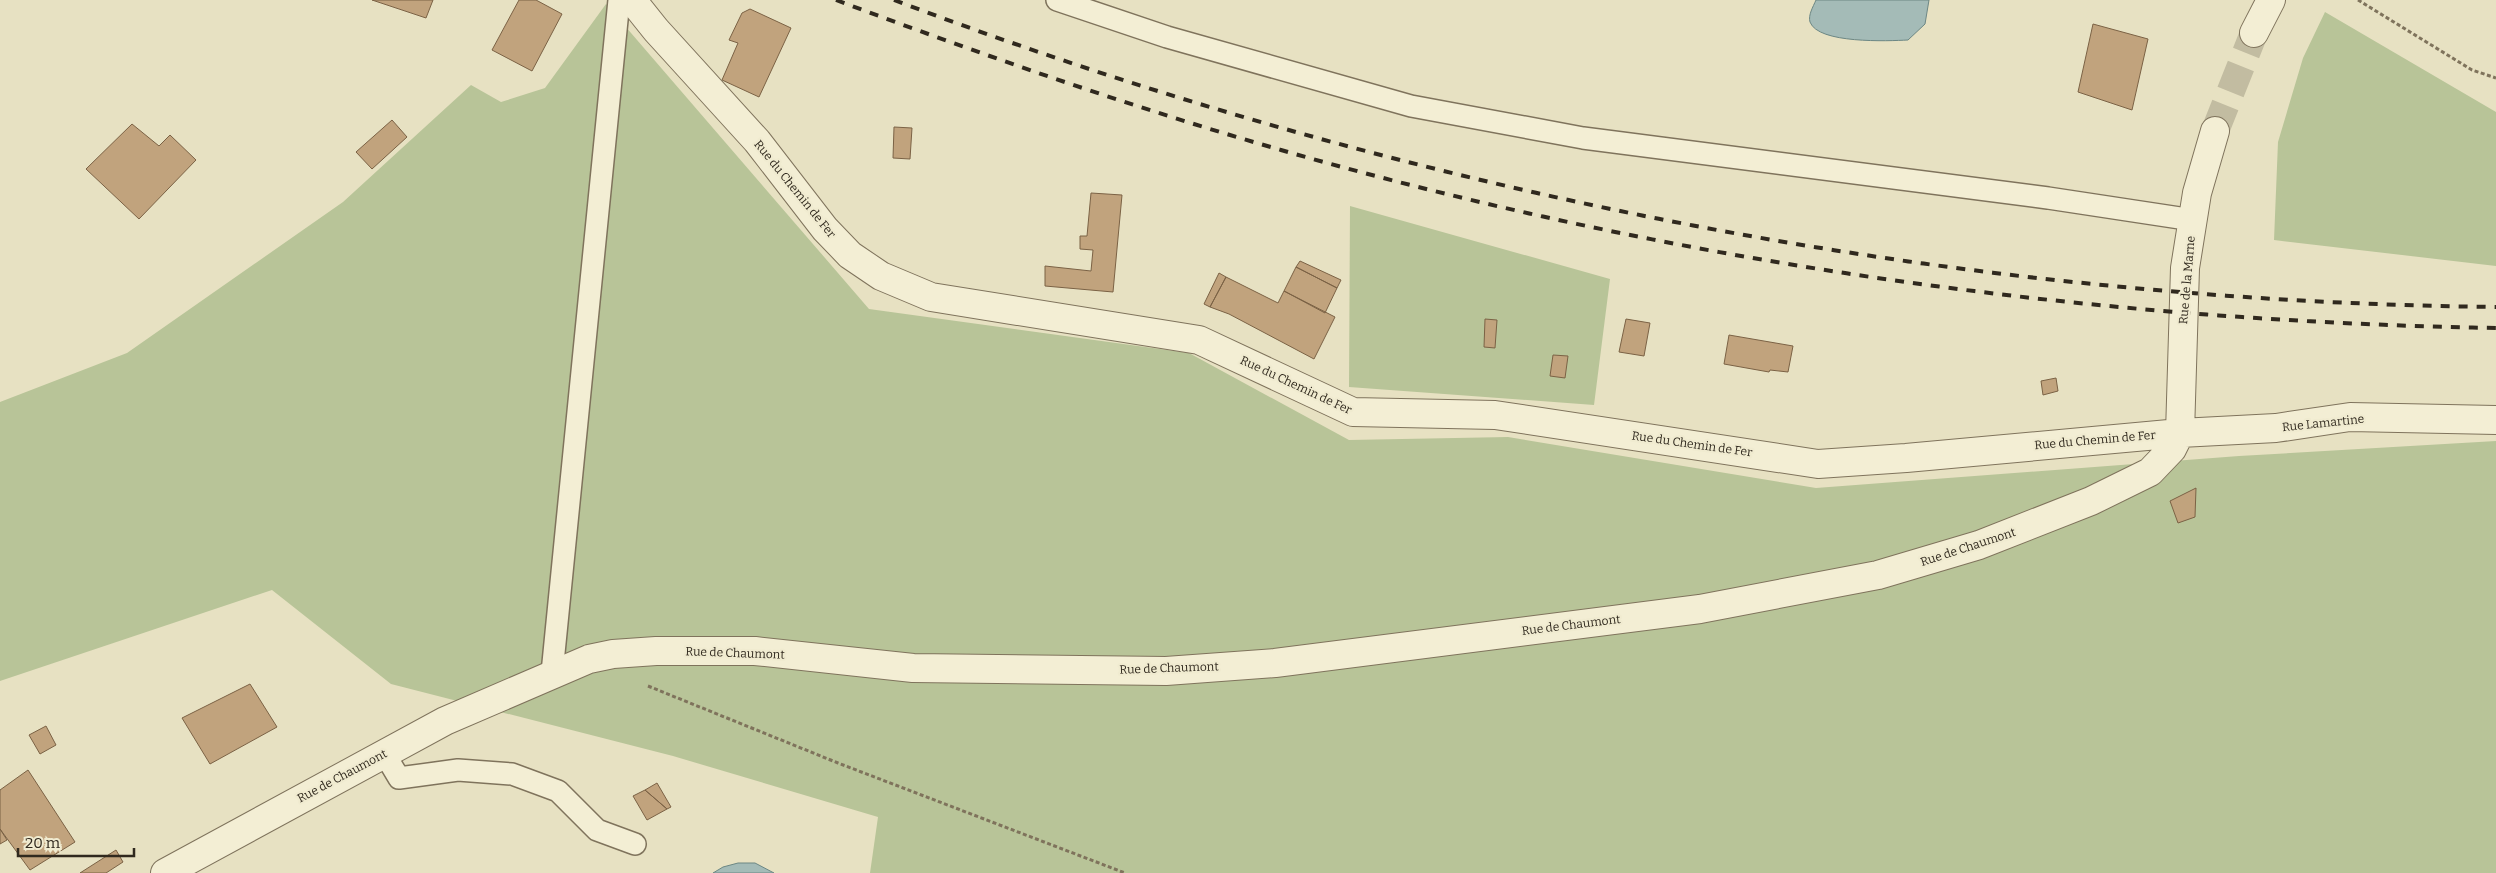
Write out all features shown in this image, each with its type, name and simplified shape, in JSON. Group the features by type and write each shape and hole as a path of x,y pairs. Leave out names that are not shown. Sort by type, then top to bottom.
{"street":[{"name":"Rue du Chemin de Fer","path":"632,0 656,30 758,142 825,229 850,255 881,276 931,296 1200,340 1353,412 1495,415 1818,464 1906,458 2180,433"},
{"path":"2254,33 2270,0"},
{"name":"Rue de la Marne","path":"2180,433 2185,268 2197,193 2215,131"},
{"name":"Rue Lamartine","path":"2180,433 2276,428 2350,418 2496,420"},
{"name":"Rue de Chaumont","path":"165,873 445,721 552,673 589,659 613,654 656,651 755,651 913,668 1166,671 1275,662 1700,609 1878,575 1979,545 2091,501 2150,472 2172,449 2180,433"}],"lane":[{"path":"552,673 619,0"},
{"path":"1057,0 1167,36 1411,106 1583,138 2048,198 2193,220"},
{"path":"384,753 399,778 458,770 512,774 558,791 597,830 635,844"}],"path":[{"path":"2358,0 2472,70 2496,78"},
{"path":"641,683 838,763 1125,873"}],"green space":[{"path":"606,4 869,309 1189,353 1349,440 1508,437 1816,488 2239,456 2496,441 2496,873 870,873 878,817 673,756 391,684 272,590 0,681 0,402 127,353 343,202 471,85 501,102 545,88"},
{"path":"2325,12 2496,112 2496,266 2274,240 2278,142 2303,58"},
{"path":"1350,206 1610,279 1594,405 1349,387"}],"water":[{"path":"1816,0 1929,0 1925,24 1908,40 1885,41 1839,38 1816,29 1810,22 1810,17"},
{"path":"738,863 755,863 774,873 713,873 723,867"}],"building":[{"path":"372,0 433,0 426,18"},
{"path":"519,0 536,0 562,14 532,71 492,50"},
{"path":"750,9 791,28 759,97 722,80 738,43 729,40 742,13"},
{"path":"2093,24 2148,39 2132,110 2078,92"},
{"path":"392,120 407,137 372,169 356,152"},
{"path":"132,124 159,146 170,135 196,160 139,219 86,169"},
{"path":"894,127 912,128 910,159 893,158"},
{"path":"1091,193 1122,195 1113,292 1045,286 1045,266 1091,271 1093,250 1080,249 1080,236 1087,236"},
{"path":"1300,261 1341,280 1337,288 1296,267"},
{"path":"1296,267 1337,288 1325,313 1284,291"},
{"path":"1219,273 1226,277 1210,307 1204,304"},
{"path":"1226,277 1278,303 1284,291 1335,317 1314,359 1229,314 1210,307"},
{"path":"1485,319 1497,320 1495,348 1484,347"},
{"path":"1626,319 1650,323 1644,356 1619,352"},
{"path":"1729,335 1793,346 1788,372 1770,370 1769,372 1724,364"},
{"path":"1553,355 1568,356 1565,378 1550,376"},
{"path":"2056,378 2058,391 2043,395 2041,381"},
{"path":"2196,488 2195,517 2178,523 2170,501"},
{"path":"250,684 277,727 210,764 182,718"},
{"path":"46,726 56,745 40,754 29,735"},
{"path":"28,770 75,842 30,870 0,829 0,790"},
{"path":"657,783 671,807 667,809 645,790"},
{"path":"645,790 667,809 647,820 633,796"},
{"path":"0,829 7,840 0,844"},
{"path":"116,850 123,862 106,873 80,873"}],"tunnel":[{"path":"2215,131 2254,33"}],"railway":[{"path":"836,0 1057,80 1281,150 1430,190 1580,224 1731,254 1883,279 2036,298 2189,313 2343,323 2496,328"},
{"path":"894,0 1086,68 1282,128 1481,180 1681,223 1884,258 2088,284 2292,300 2496,307"}]}
